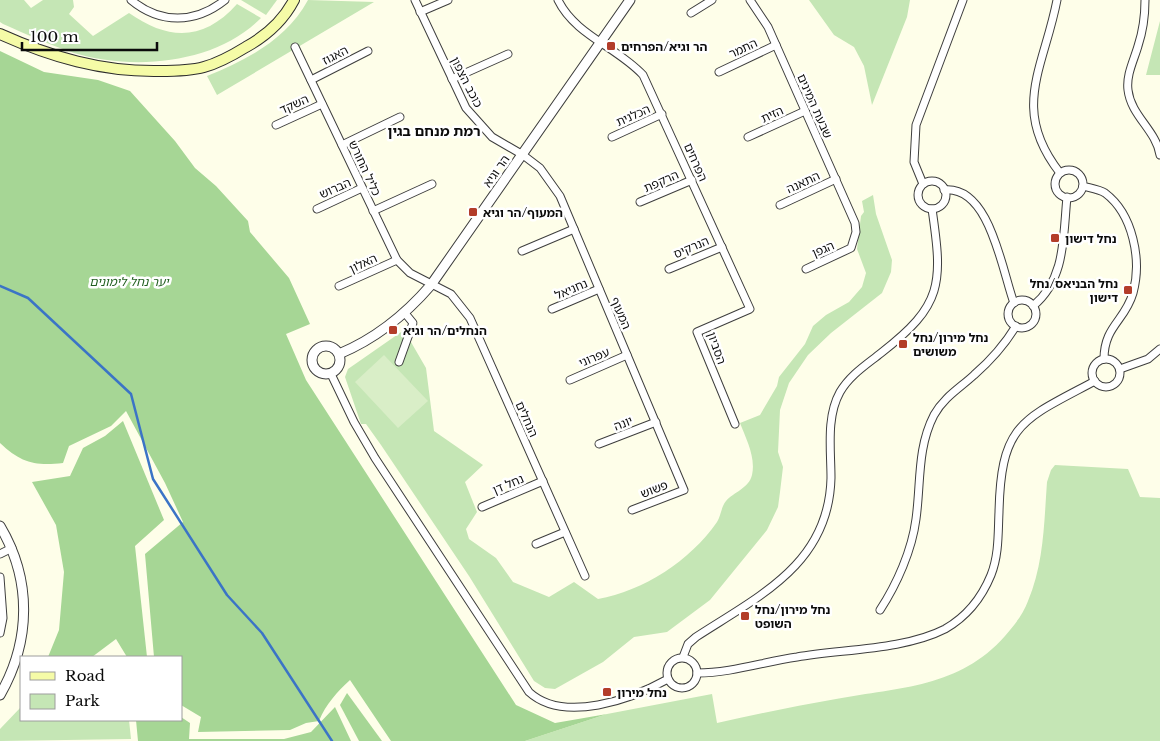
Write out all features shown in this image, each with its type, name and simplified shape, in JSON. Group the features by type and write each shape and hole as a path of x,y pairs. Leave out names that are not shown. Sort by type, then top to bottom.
{"main road":[{"path":"0,34 58,57 114,70 176,70 204,67 254,42 286,16 294,0"}],"street":[{"path":"131,0 150,14 162,17 188,17 204,13 225,0"},
{"name":"כוכב הצפון","path":"415,0 466,108 483,130 523,155"},
{"path":"420,12 448,0"},
{"name":"הפרחים","path":"558,0 572,22 633,64 643,75 750,309"},
{"name":"הר וגיא","path":"339,354 367,340 404,312 432,283 630,0"},
{"path":"691,13 712,0"},
{"name":"שבעת המינים","path":"750,0 761,14 856,223"},
{"path":"923,184 914,162 916,125 963,0"},
{"path":"1056,0 1032,104 1035,123 1044,147 1060,173"},
{"path":"1145,0 1142,32 1129,74 1128,90 1134,107 1156,141 1160,155"},
{"name":"התמר","path":"719,72 776,46"},
{"name":"כליל החורש","path":"295,47 396,260 410,273 432,283"},
{"name":"האגוז","path":"311,80 368,51"},
{"path":"452,79 508,54"},
{"name":"השקד","path":"276,125 322,104"},
{"name":"הזית","path":"748,138 805,111"},
{"name":"הכלנית","path":"612,137 662,114"},
{"path":"342,145 400,117"},
{"name":"המעוף","path":"523,155 540,168 551,181 574,229 684,490"},
{"path":"1067,170 1078,172 1083,180 1083,186 1077,196 1067,198 1056,190 1056,180 1060,173 1067,170"},
{"name":"התאנה","path":"780,205 836,179"},
{"name":"הרקפת","path":"640,202 692,180"},
{"path":"944,190 944,201 932,209 924,206 919,200 918,191 923,184 934,181 944,190 954,189 965,193 986,221 994,239 1014,303"},
{"path":"373,211 432,184"},
{"path":"1083,186 1104,192 1116,203 1132,233 1135,253 1136,275 1133,293 1125,310 1107,335 1104,358 1093,366 1092,373 1095,381 1102,386 1112,385 1120,377 1120,369 1114,360 1104,358"},
{"name":"הברוש","path":"317,209 362,188"},
{"path":"1033,306 1048,292 1058,271 1067,198"},
{"path":"683,658 688,644 696,637 755,599 798,565 817,535 828,505 832,422 837,399 846,383 857,371 912,328 926,308 934,292 939,261 932,209"},
{"name":"הגפן","path":"806,269 851,248 856,232 856,223"},
{"path":"522,250 574,229"},
{"name":"הנרקיס","path":"669,268 722,247"},
{"name":"האלון","path":"339,286 396,260"},
{"name":"הנחלים","path":"432,283 451,294 470,318 585,576"},
{"name":"נחניאל","path":"552,309 599,289"},
{"path":"1025,300 1033,306 1036,313 1034,321 1024,328 1016,326 1011,322 1008,313 1014,303 1025,300"},
{"name":"הסביון","path":"735,424 697,332 750,309"},
{"path":"399,362 413,324 404,312"},
{"path":"880,610 896,583 912,537 918,504 920,460 934,415 947,397 984,367 1016,326"},
{"path":"328,346 339,354 340,363 332,374 321,374 315,370 311,360 313,354 319,348 328,346"},
{"path":"1120,369 1136,365 1160,349"},
{"name":"עפרוני","path":"570,380 627,355"},
{"path":"332,374 354,422 375,458 405,500 529,692 550,705 578,708 640,693 668,678"},
{"path":"697,673 716,673 796,657 915,640 947,627 962,616 984,589 994,566 998,536 1001,475 1004,458 1012,439 1020,427 1042,409 1095,381"},
{"name":"יונה","path":"599,444 656,422"},
{"name":"נחל דן","path":"482,507 543,482"},
{"name":"פשוש","path":"632,510 684,490"},
{"path":"0,526 18,563 22,583 24,626 13,673 0,695"},
{"path":"536,544 565,532"},
{"path":"0,554 12,548"},
{"path":"0,577 3,618 0,633"},
{"path":"683,658 693,662 697,673 694,682 686,687 673,685 668,678 668,668 670,663 683,658"}],"green space":[{"path":"0,0 24,0 31,8 43,0 73,0 74,7 69,14 93,36 129,13 158,29 186,33 212,25 237,4 261,18 243,33 221,45 198,54 148,62 122,62 97,59 74,53 3,24 0,22"},
{"path":"241,0 277,0 266,15"},
{"path":"308,0 374,2 217,95 207,76 237,63 265,47 289,26"},
{"path":"809,0 910,0 907,17 872,105 864,66 854,47 834,35"},
{"path":"1160,21 1160,75 1146,75"},
{"name":"יער נחל לימונים","path":"0,51 44,72 98,80 130,91 175,141 195,168 216,186 248,221 250,232 289,278 310,324 286,334 306,380 516,705 555,723 607,714 525,741 391,741 350,680 332,699 319,721 306,723 290,730 198,732 201,717 182,706 182,656 154,656 145,554 183,522 165,483 126,411 111,426 69,446 63,463 44,464 29,462 15,455 0,443"},
{"path":"873,195 876,214 892,260 891,272 882,293 831,333 808,355 789,383 780,410 778,452 783,467 778,507 767,530 710,600 667,632 634,637 603,662 555,689 545,688 534,681 469,576 381,445 366,424 361,424 345,377 348,369 404,330 426,368 434,431 483,465 465,482 477,512 466,529 469,539 496,558 513,582 549,597 574,582 598,599 615,595 648,581 679,561 706,536 717,522 726,501 748,483 752,475 753,462 740,423 760,415 777,386 779,377 805,344 813,326 826,315 849,302 862,287 866,273 857,249 861,216 864,212 862,201"},
{"path":"384,355 428,401 398,428 355,382"},
{"path":"123,421 164,520 135,546 147,656 126,656 116,639 93,656 48,656 59,630 64,572 56,525 32,482 70,476 83,448 105,436"},
{"path":"1055,465 1128,469 1140,497 1160,498 1160,741 525,741 607,714 712,694 717,723 806,704 905,688 948,676 968,666 987,653 1005,636 1026,606 1033,587 1040,557 1047,482"},
{"path":"347,693 382,741 359,741 340,705"},
{"path":"335,707 351,741 138,741 136,721 182,721 182,718 190,723 189,739 284,739 311,732"},
{"path":"20,708 20,721 129,721 131,739 0,741 0,729"}],"waterway":[{"path":"0,286 28,298 131,394 153,479 227,595 262,633 332,741"}],"place":[{"name":"הר וגיא/הפרחים","path":"611,46"},
{"name":"המעוף/הר וגיא","path":"473,212"},
{"name":"נחל דישון","path":"1055,238"},
{"name":"נחל הבניאס/נחל דישון","path":"1128,290"},
{"name":"הנחלים/הר וגיא","path":"393,330"},
{"name":"נחל מירון/נחל משושים","path":"903,344"},
{"name":"נחל מירון/נחל השופט","path":"745,616"},
{"name":"נחל מירון","path":"607,692"}],"district":[{"name":"רמת מנחם בגין","path":"434,131"}]}
